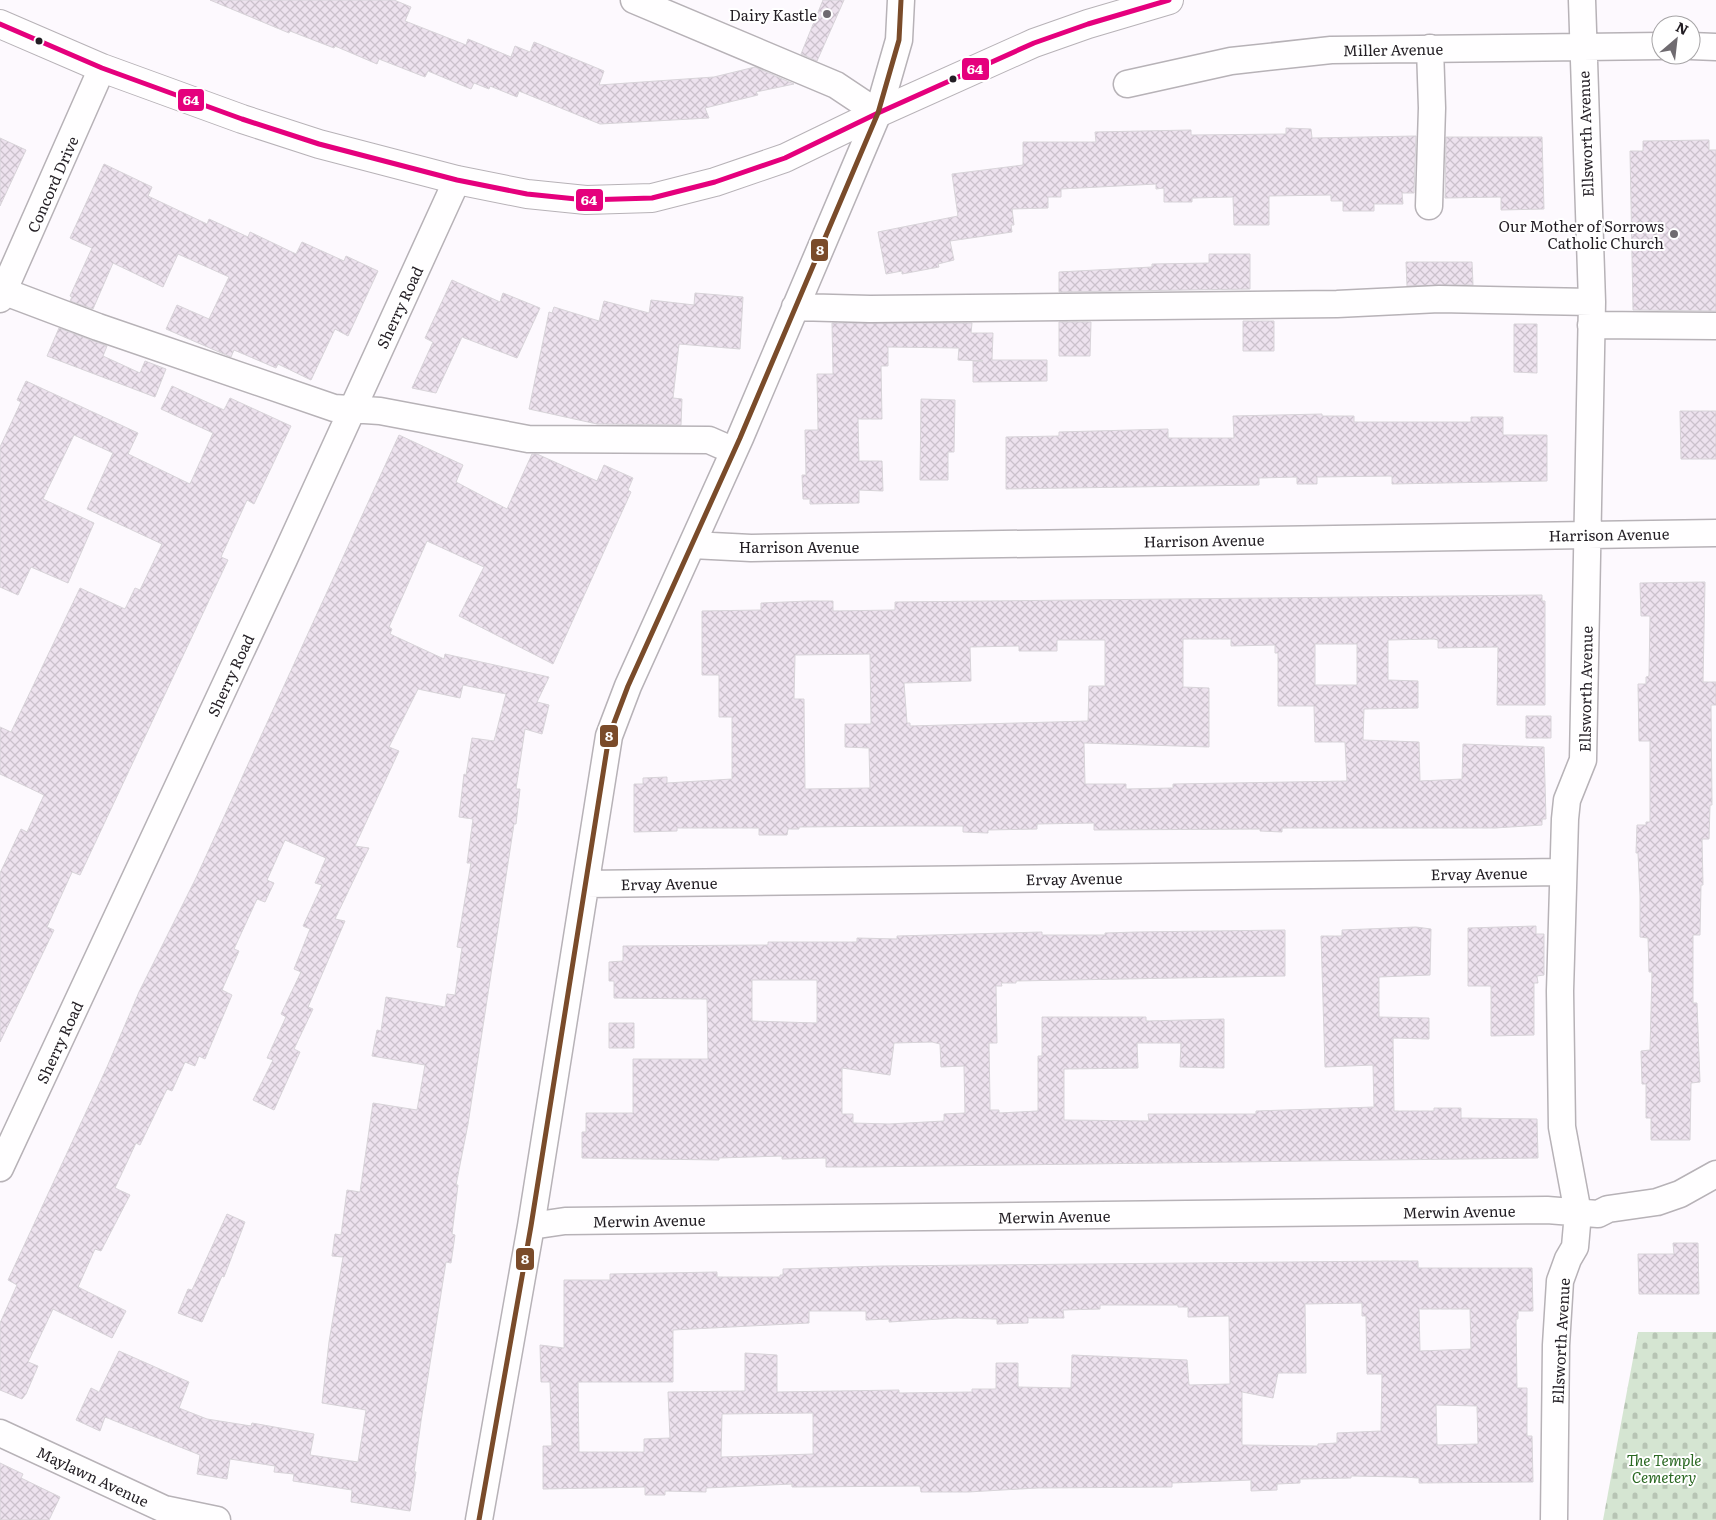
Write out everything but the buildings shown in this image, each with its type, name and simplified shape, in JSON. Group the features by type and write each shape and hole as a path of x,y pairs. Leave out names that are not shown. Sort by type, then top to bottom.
{"main road":[{"path":"0,24 102,68 242,119 319,144 457,180 527,194 576,199 652,198 715,182 785,158 878,113 1034,43 1088,24 1169,0"}],"street":[{"path":"634,0 836,85 878,113"},
{"path":"479,1520 531,1226 610,736 628,686 734,451 878,113 899,40 901,0"},
{"name":"Ellsworth Avenue","path":"1554,1520 1556,1345 1560,1281 1568,1259 1575,1248 1578,1213 1562,1128 1560,991 1562,872 1567,800 1583,760 1591,314 1582,0"},
{"name":"Miller Avenue","path":"1127,84 1231,61 1331,50 1651,46"},
{"path":"1701,46 1716,46"},
{"path":"1429,206 1432,108 1430,48"},
{"name":"Concord Drive","path":"1,293 102,68"},
{"name":"Sherry Road","path":"0,1168 457,180"},
{"path":"1,293 334,408 380,411 528,439 709,440 734,451"},
{"path":"795,307 870,309 1337,304 1439,299 1716,326"},
{"name":"Harrison Avenue","path":"692,545 751,548 1716,533"},
{"name":"Ervay Avenue","path":"586,884 1562,872"},
{"name":"Merwin Avenue","path":"531,1226 565,1221 1547,1210 1598,1214 1608,1209 1657,1202 1680,1194 1716,1174"},
{"name":"Maylawn Avenue","path":"0,1433 164,1509 189,1518 217,1520"}],"green space":[{"name":"The Temple Cemetery","path":"1638,1332 1716,1332 1716,1520 1603,1520"}],"transit line":[{"name":"8","path":"479,1520 531,1226 609,736 628,686 740,438 878,113 899,40 901,0"},
{"name":"64","path":"0,24 102,68 242,119 319,144 457,180 527,194 586,200 652,198 715,182 785,158 878,113 1034,43 1088,24 1169,0"}],"place":[{"name":"Dairy Kastle","path":"827,14"},
{"name":"Our Mother of Sorrows Catholic Church","path":"1674,234"}]}
